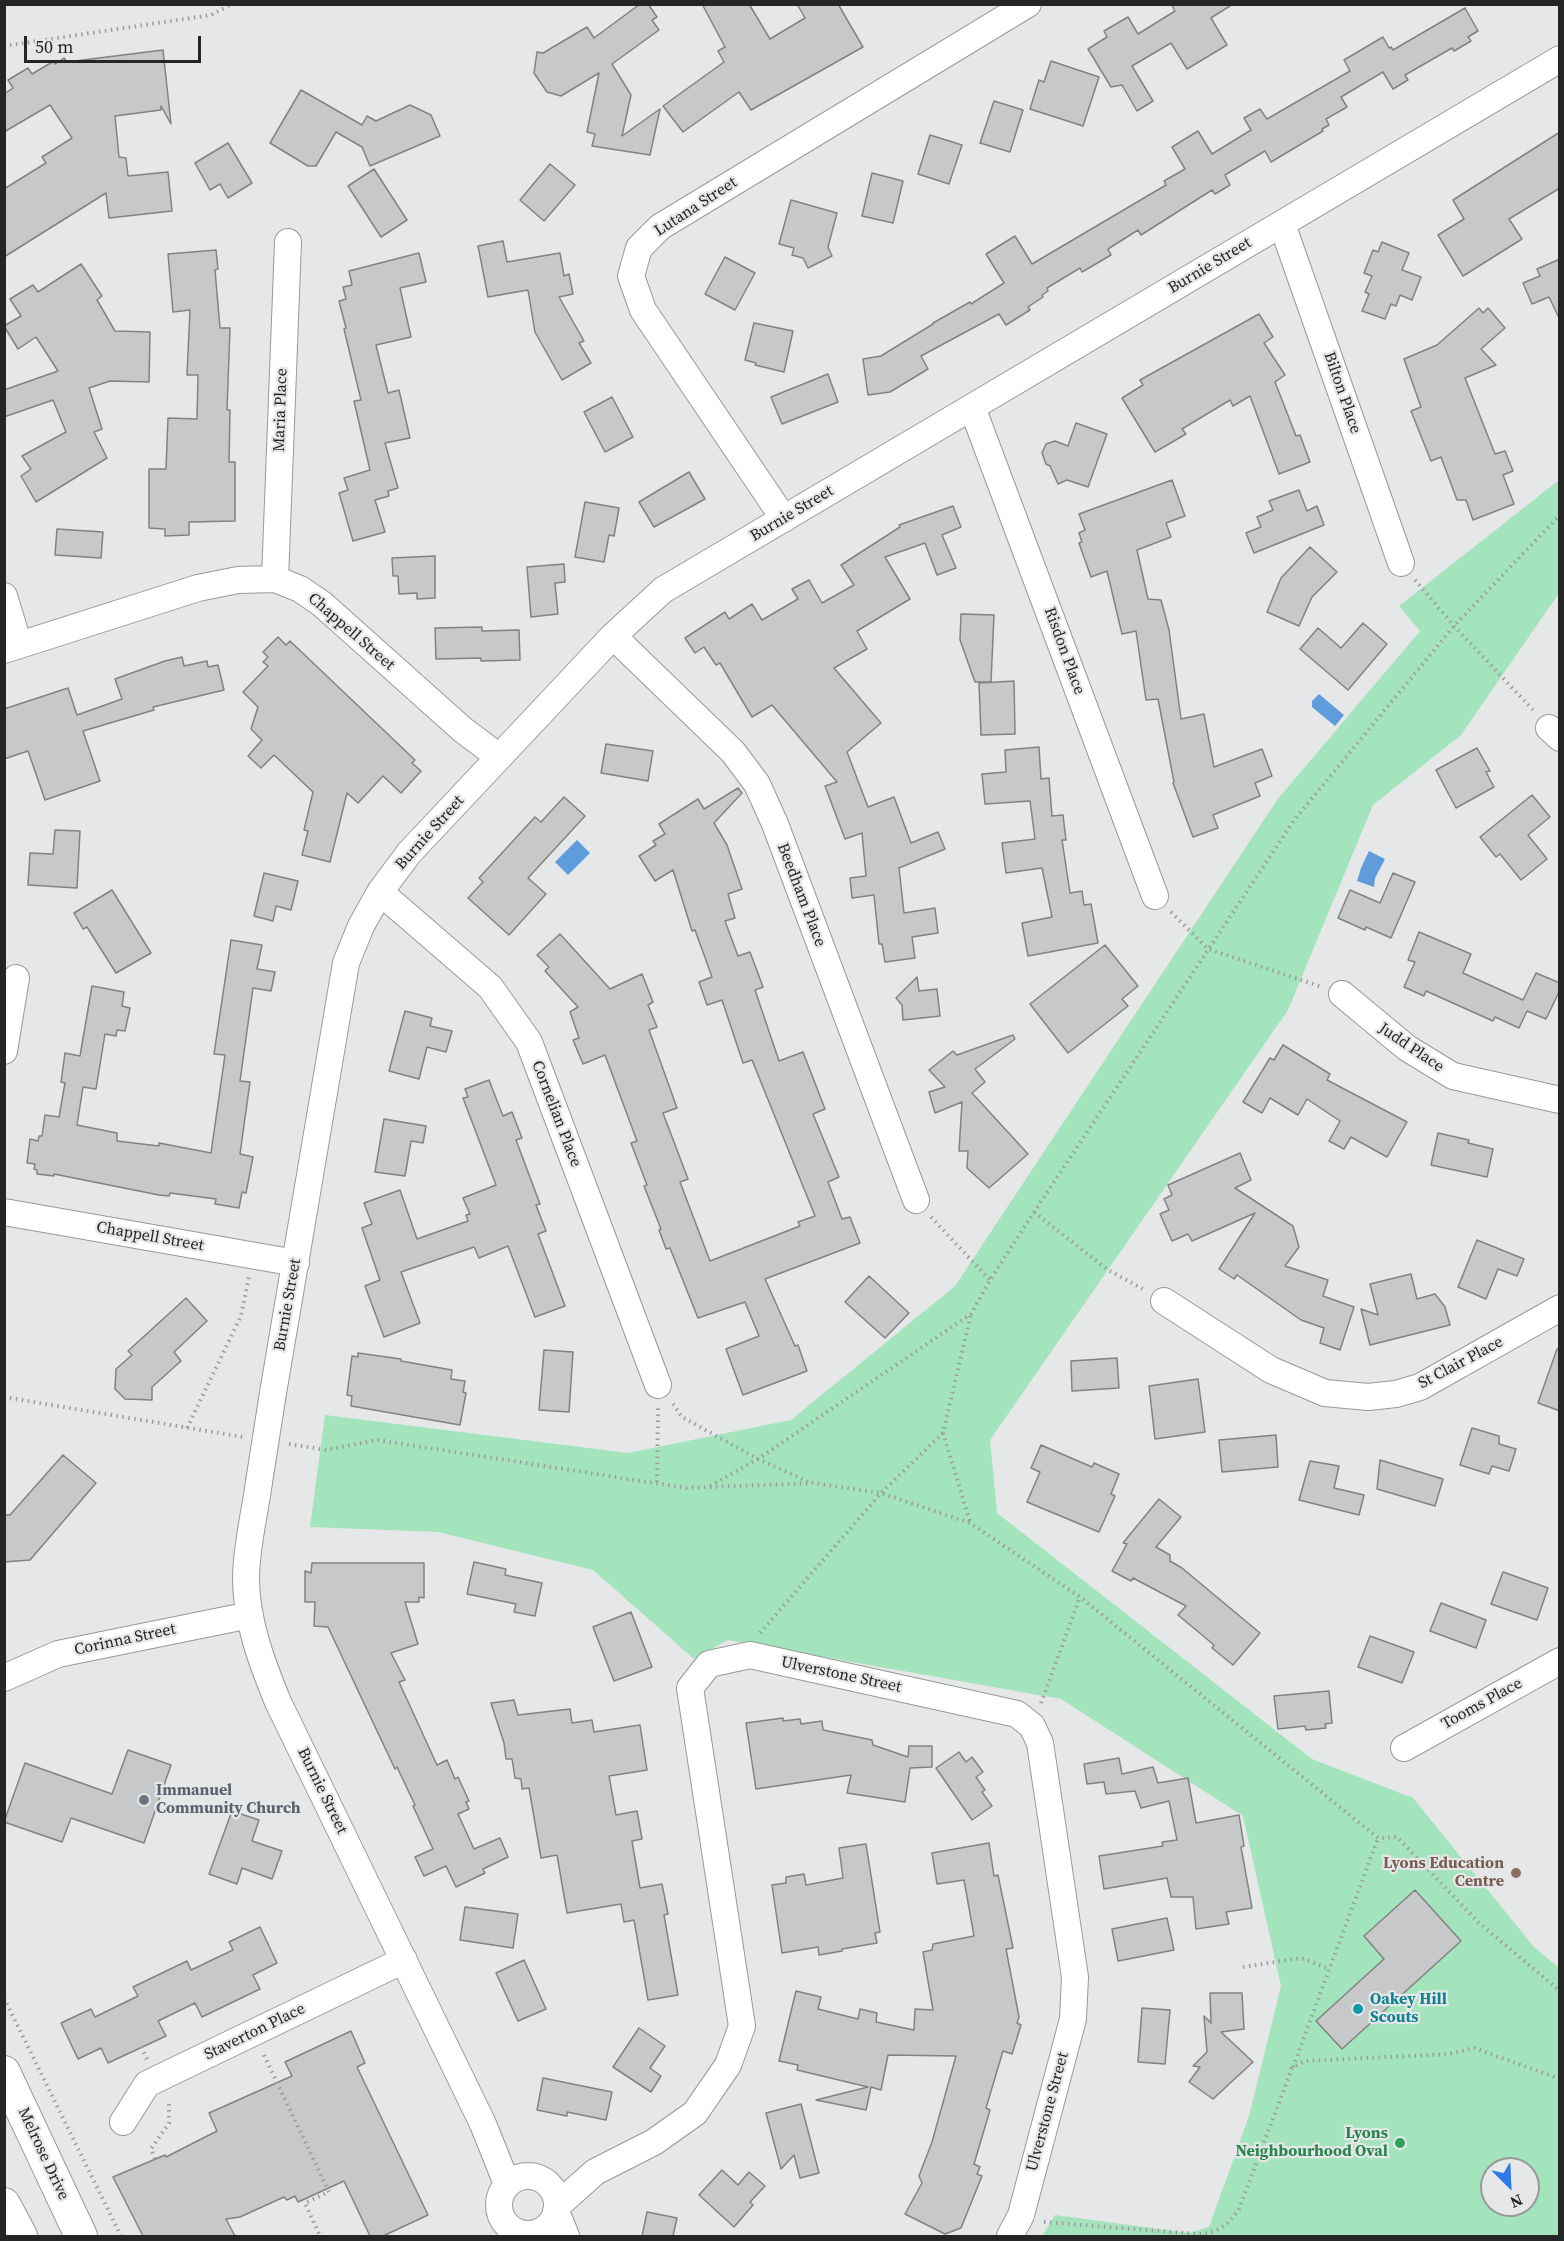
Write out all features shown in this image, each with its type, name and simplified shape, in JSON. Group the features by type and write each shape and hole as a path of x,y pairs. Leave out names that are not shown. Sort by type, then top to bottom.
{"main road":[{"name":"Melrose Drive","path":"4,2072 81,2236"},
{"path":"4,2204 21,2236"}],"street":[{"name":"Lutana Street","path":"784,519 643,310 631,276 639,248 660,227 1028,4"},
{"name":"Burnie Street","path":"507,2184 483,2124 278,1702 262,1662 250,1615 246,1578 273,1393 346,963 361,926 380,892 409,853 613,636 663,590 1560,59"},
{"name":"Bilton Place","path":"1282,224 1401,563"},
{"name":"Maria Place","path":"275,579 288,242"},
{"name":"Risdon Place","path":"972,407 1155,896"},
{"name":"Chappell Street","path":"12,647 198,588 238,580 275,579 300,589 322,604 463,730 499,757"},
{"path":"4,596 12,647"},
{"name":"Beedham Place","path":"613,636 733,752 757,783 775,824 916,1200"},
{"name":"Cornelian Place","path":"380,892 490,987 529,1042 658,1385"},
{"path":"4,1052 16,978"},
{"name":"Judd Place","path":"1342,994 1407,1048 1453,1076 1560,1100"},
{"name":"Chappell Street","path":"4,1212 296,1263"},
{"name":"St Clair Place","path":"1164,1301 1271,1370 1325,1393 1368,1397 1396,1394 1420,1387 1560,1308"},
{"name":"Corinna Street","path":"4,1678 58,1654 250,1615"},
{"name":"Ulverstone Street","path":"556,2209 595,2172 654,2142 695,2114 728,2065 742,2026 690,1688 709,1664 750,1655 1017,1714 1032,1726 1040,1743 1075,1977 1073,2019 1021,2215 1010,2236"},
{"name":"Tooms Place","path":"1404,1748 1560,1661"},
{"name":"Staverton Place","path":"123,2122 147,2084 404,1960"},
{"name":"Burnie Street","path":"483,2124 538,2178"},
{"name":"Ulverstone Street","path":"538,2178 595,2172"},
{"path":"556,2209 546,2228 529,2235 509,2227 499,2212 500,2196 507,2184 514,2179 538,2178 551,2187 566,2236"}],"path":[{"path":"4,46 211,15 232,4"},
{"path":"970,1523 943,1433 971,1314 990,1280 1295,819 1454,626 1560,515"},
{"path":"1401,563 1454,626 1554,733"},
{"path":"1155,896 1208,949 1342,994"},
{"path":"916,1200 990,1280"},
{"path":"1034,1212 1108,1270 1164,1301"},
{"path":"187,1428 241,1316 250,1273"},
{"path":"709,1487 758,1459 971,1314"},
{"path":"658,1385 682,1417 758,1459 812,1483"},
{"path":"657,1482 658,1385"},
{"path":"4,1397 252,1438"},
{"path":"750,1655 753,1641 881,1493 943,1433"},
{"path":"283,1443 326,1450 377,1440 686,1488 812,1483 881,1493 970,1523 1080,1597 1378,1838 1397,1837 1478,1922 1560,1991"},
{"path":"1032,1726 1080,1597"},
{"path":"1035,2222 1198,2234 1219,2230 1230,2221 1239,2209 1378,1838"},
{"path":"1243,1967 1301,1958 1329,1969"},
{"path":"4,1998 121,2236"},
{"path":"254,2032 329,2192 305,2204 320,2236"},
{"path":"1293,2068 1304,2061 1449,2054 1474,2048 1560,2079"}],"green space":[{"path":"1559,480 1559,593 1461,735 1373,805 1288,1010 990,1440 997,1513 1312,1759 1413,1798 1534,1947 1559,1968 1559,2236 1042,2236 1055,2215 1189,2233 1209,2227 1249,2116 1281,1986 1243,1816 1061,1699 728,1640 694,1659 593,1570 438,1532 310,1527 325,1415 628,1453 791,1420 955,1286 1277,800 1420,631 1399,606"}],"water":[{"path":"1319,694 1344,715 1335,726 1312,707 1312,701"},
{"path":"577,840 590,853 568,875 555,862"},
{"path":"1369,851 1385,859 1375,878 1374,887 1357,881"}],"building":[{"path":"640,4 648,4 657,17 652,20 659,30 612,64 631,95 622,136 660,109 650,155 592,146 595,134 587,132 599,73 561,96 547,92 534,73 537,52 543,53 587,27 594,38"},
{"path":"702,4 749,4 770,39 805,18 797,4 838,4 863,47 751,110 739,92 683,132 663,106 724,62 718,51 725,47"},
{"path":"1171,4 1233,4 1211,18 1227,45 1187,69 1171,43 1132,66 1153,101 1137,111 1122,85 1111,87 1088,49 1107,37 1104,31 1128,17 1138,34 1175,11"},
{"path":"1465,8 1478,31 1468,37 1471,41 1454,51 1452,48 1405,75 1408,80 1393,89 1383,72 1341,97 1347,107 1326,119 1329,125 1322,129 1323,131 1271,162 1265,151 1225,175 1230,185 1215,194 1212,190 1141,235 1138,230 1108,249 1111,255 1082,272 1080,268 1047,288 1048,291 1042,295 1043,297 1028,307 1030,310 1006,325 999,314 921,356 928,369 890,392 868,395 863,359 881,356 933,323 970,302 971,304 1004,283 986,254 1015,236 1032,264 1166,185 1164,181 1185,169 1172,147 1198,131 1212,154 1251,130 1244,118 1260,109 1267,119 1350,71 1344,60 1383,37 1389,48 1393,50"},
{"path":"163,50 171,124 161,106 161,110 115,116 119,157 126,158 128,176 168,172 172,211 109,218 106,193 4,257 4,189 46,163 42,157 72,138 50,105 4,132 4,94 13,88 8,80 28,68 32,74 64,58 67,62"},
{"path":"1051,61 1099,77 1083,126 1030,109 1039,80 1044,82"},
{"path":"301,90 362,125 367,116 376,121 410,105 431,115 440,136 370,166 362,147 336,132 316,166 308,166 270,143"},
{"path":"994,101 1023,110 1010,152 980,143"},
{"path":"1560,132 1560,188 1509,219 1522,239 1463,276 1438,235 1464,219 1453,200"},
{"path":"930,135 962,145 949,184 918,174"},
{"path":"228,143 252,183 228,198 220,184 210,190 195,163"},
{"path":"550,164 575,185 544,221 520,200"},
{"path":"374,169 407,220 381,237 348,186"},
{"path":"872,173 903,181 893,223 862,216"},
{"path":"791,200 837,213 828,247 832,256 808,268 803,258 792,255 794,248 779,244"},
{"path":"503,241 507,262 560,253 564,276 569,274 573,294 559,297 584,341 579,343 591,363 562,380 535,332 528,290 488,297 478,246"},
{"path":"1382,242 1409,253 1402,270 1421,277 1412,300 1400,295 1396,306 1391,304 1385,319 1362,311 1369,294 1365,292 1372,276 1364,273 1373,250 1378,252"},
{"path":"216,250 218,269 215,270 220,328 230,328 227,410 230,410 229,462 235,462 235,521 189,522 189,535 165,536 165,529 149,528 149,469 166,469 168,418 197,419 198,375 187,375 190,310 173,312 168,254"},
{"path":"419,253 426,282 400,288 411,337 376,345 388,393 399,390 410,438 385,443 398,488 388,491 389,496 375,500 385,532 353,541 339,493 348,490 344,478 370,470 354,401 361,400 339,301 346,299 343,287 352,285 349,271"},
{"path":"725,257 755,273 735,310 705,294"},
{"path":"1560,259 1560,320 1549,297 1532,304 1523,283 1540,276 1537,269"},
{"path":"81,264 102,296 97,300 115,331 150,332 149,382 110,381 89,388 102,429 94,432 107,458 36,502 21,476 31,469 22,456 66,432 53,400 4,417 4,390 58,371 36,337 18,349 4,326 21,316 10,299 33,285 38,292"},
{"path":"1479,308 1483,313 1488,308 1505,328 1481,349 1496,365 1465,378 1495,454 1505,451 1513,471 1503,475 1514,504 1473,520 1466,500 1457,500 1441,457 1431,461 1411,411 1421,407 1404,359 1437,345"},
{"path":"1259,314 1273,337 1264,343 1285,375 1275,382 1296,436 1300,435 1310,462 1279,474 1250,396 1233,406 1230,400 1182,429 1186,434 1155,452 1122,398 1143,385 1140,380"},
{"path":"754,323 793,331 784,372 755,365 756,363 745,360"},
{"path":"828,374 838,402 782,424 771,397"},
{"path":"612,397 633,437 605,452 584,412"},
{"path":"1076,423 1107,434 1088,487 1067,480 1058,484 1042,453 1046,444 1055,441 1068,446"},
{"path":"689,472 705,499 654,527 639,502"},
{"path":"1172,480 1185,516 1166,523 1171,537 1137,550 1148,599 1161,600 1169,630 1181,719 1204,714 1214,767 1262,749 1272,776 1255,783 1260,796 1213,815 1218,828 1193,837 1173,783 1158,699 1146,700 1136,631 1122,634 1107,571 1091,577 1079,543 1082,542 1079,533 1085,530 1079,514"},
{"path":"1299,490 1307,511 1317,506 1324,525 1254,553 1246,533 1261,527 1257,517 1273,510 1269,501"},
{"path":"585,502 619,508 614,536 609,535 604,562 575,557"},
{"path":"953,506 961,527 942,535 956,568 937,575 925,543 885,557 910,599 857,631 867,649 834,668 881,723 847,752 868,807 894,797 911,843 938,832 945,849 899,868 904,913 935,908 938,933 912,937 915,958 885,962 882,944 879,944 874,895 852,898 850,878 866,876 862,833 845,839 825,786 837,782 772,705 752,717 720,663 716,665 704,647 695,653 685,638 725,612 729,619 752,604 762,620 798,599 792,589 809,580 822,603 854,585 841,565 900,527 899,525"},
{"path":"57,529 103,532 101,558 55,555"},
{"path":"1310,547 1337,572 1312,597 1299,626 1267,612 1281,578"},
{"path":"435,556 435,598 417,599 417,593 399,594 398,576 393,576 392,558"},
{"path":"564,564 565,582 555,583 558,614 531,617 527,567"},
{"path":"961,614 994,615 991,682 975,682 960,640"},
{"path":"1363,623 1387,644 1348,690 1300,649 1318,628 1341,648"},
{"path":"482,627 482,631 519,630 520,660 436,659 435,628"},
{"path":"278,637 286,645 290,641 415,760 412,763 421,771 401,793 383,776 358,803 347,793 330,862 302,855 308,831 304,830 313,792 274,755 261,768 248,756 262,740 251,729 258,707 243,692 268,666 263,662 268,657 263,652"},
{"path":"182,657 184,666 207,661 208,667 218,665 224,690 153,707 154,710 83,731 100,781 45,800 28,751 4,759 4,709 68,688 77,715 122,699 115,679"},
{"path":"1014,681 1015,734 981,735 979,683"},
{"path":"606,744 653,751 648,781 601,773"},
{"path":"1039,747 1041,779 1049,778 1052,816 1063,815 1066,840 1062,840 1070,893 1082,891 1084,905 1091,904 1098,943 1028,956 1022,923 1052,917 1042,868 1006,873 1002,843 1035,839 1030,801 985,804 982,774 1006,772 1005,750"},
{"path":"1477,748 1490,771 1486,772 1494,787 1456,808 1436,770"},
{"path":"738,788 742,793 714,823 727,845 742,889 728,894 735,918 725,921 738,956 750,952 763,987 755,990 779,1061 803,1052 825,1109 813,1114 839,1177 828,1182 842,1219 850,1217 860,1243 765,1279 795,1346 798,1345 807,1371 743,1395 726,1349 759,1336 745,1302 698,1318 670,1248 666,1249 659,1230 661,1229 644,1186 647,1185 631,1143 637,1141 605,1055 583,1064 573,1040 579,1038 570,1012 578,1007 545,971 549,967 537,955 560,934 610,989 642,974 653,1002 648,1005 657,1027 649,1030 677,1108 663,1113 688,1179 680,1182 710,1261 800,1226 798,1222 815,1216 752,1060 743,1063 722,1000 707,1005 699,982 712,977 695,930 692,931 673,870 655,881 639,856 656,845 653,841 665,834 659,824 698,799 704,809"},
{"path":"1532,795 1550,817 1528,835 1547,859 1521,880 1500,854 1496,857 1480,837"},
{"path":"564,797 585,816 528,878 546,894 509,935 468,898 483,882 479,878 535,817 541,822"},
{"path":"55,830 80,831 77,888 28,885 30,853 53,854"},
{"path":"264,873 298,881 291,910 276,906 273,921 254,916"},
{"path":"1393,873 1415,882 1391,938 1338,918 1350,890 1380,903"},
{"path":"112,890 151,953 116,973 87,927 83,929 74,913"},
{"path":"1419,932 1471,954 1463,973 1523,1000 1536,973 1560,983 1560,990 1546,1019 1527,1011 1519,1028 1495,1017 1493,1021 1426,991 1424,996 1404,987 1415,962 1408,960"},
{"path":"231,940 262,945 257,969 275,972 271,991 253,988 240,1081 250,1082 240,1154 253,1157 246,1193 242,1192 239,1208 215,1204 216,1199 170,1193 169,1196 159,1195 54,1174 54,1176 37,1174 37,1170 34,1169 35,1164 27,1163 30,1139 38,1141 39,1136 42,1136 45,1115 59,1117 65,1083 61,1082 65,1053 80,1056 92,986 124,992 122,1006 130,1008 125,1031 117,1030 116,1036 105,1034 96,1089 83,1087 77,1125 117,1133 117,1141 159,1146 159,1143 211,1153 225,1055 214,1054"},
{"path":"1105,945 1138,986 1122,999 1128,1006 1068,1053 1030,1004"},
{"path":"917,977 919,991 937,989 940,1016 903,1020 902,1005 896,998"},
{"path":"405,1011 432,1018 430,1026 452,1031 446,1052 427,1047 419,1079 389,1071"},
{"path":"1013,1035 1015,1039 975,1069 985,1082 972,1093 1028,1154 989,1188 967,1168 968,1151 959,1151 962,1102 935,1113 929,1092 945,1087 929,1070 953,1051 957,1055"},
{"path":"1283,1045 1330,1074 1327,1080 1407,1122 1387,1157 1351,1137 1344,1149 1329,1141 1340,1121 1307,1099 1298,1115 1270,1098 1262,1113 1243,1102 1270,1058 1274,1060"},
{"path":"489,1080 503,1116 512,1112 522,1138 516,1140 540,1204 536,1205 546,1231 538,1234 565,1306 535,1317 508,1246 479,1258 474,1247 401,1272 420,1323 384,1337 365,1286 380,1280 362,1228 372,1224 364,1203 400,1190 417,1239 468,1221 466,1215 470,1214 463,1198 496,1185 463,1098 468,1097 465,1089"},
{"path":"384,1119 426,1126 423,1143 411,1141 405,1176 375,1172"},
{"path":"1438,1133 1469,1140 1468,1143 1493,1149 1487,1177 1431,1165"},
{"path":"1240,1153 1251,1180 1235,1188 1293,1226 1299,1247 1285,1266 1328,1280 1323,1296 1354,1307 1340,1350 1320,1343 1324,1328 1301,1320 1237,1275 1234,1279 1219,1269 1255,1213 1192,1241 1188,1234 1172,1241 1160,1214 1169,1210 1164,1199 1172,1195 1168,1185"},
{"path":"1477,1240 1524,1259 1517,1276 1498,1269 1486,1299 1458,1287"},
{"path":"1411,1274 1417,1299 1435,1294 1445,1307 1450,1325 1370,1345 1361,1309 1378,1315 1370,1284"},
{"path":"869,1276 909,1313 885,1338 845,1302"},
{"path":"186,1298 207,1321 174,1352 181,1361 152,1387 152,1400 125,1399 115,1389 116,1369 132,1355 128,1351"},
{"path":"1557,1349 1560,1349 1560,1411 1538,1403"},
{"path":"544,1350 573,1352 569,1412 539,1410"},
{"path":"358,1353 452,1370 451,1379 465,1381 463,1392 466,1393 460,1425 351,1406 352,1396 347,1395 352,1356 358,1357"},
{"path":"1117,1358 1119,1388 1072,1391 1071,1361"},
{"path":"1198,1379 1205,1432 1155,1439 1149,1386"},
{"path":"1472,1428 1499,1436 1499,1444 1516,1449 1509,1471 1492,1466 1489,1474 1460,1465"},
{"path":"1276,1435 1278,1467 1222,1472 1219,1440"},
{"path":"1041,1445 1092,1467 1094,1463 1119,1474 1111,1494 1115,1496 1099,1532 1027,1502 1040,1472 1031,1468"},
{"path":"63,1455 96,1483 30,1560 4,1562 4,1515 10,1515"},
{"path":"1380,1460 1443,1479 1435,1506 1377,1489"},
{"path":"1310,1461 1339,1466 1334,1488 1364,1495 1359,1515 1299,1500"},
{"path":"1159,1499 1181,1517 1156,1547 1170,1555 1170,1561 1182,1568 1260,1633 1233,1665 1212,1648 1214,1645 1178,1615 1186,1606 1133,1578 1131,1581 1112,1571 1127,1544 1123,1543"},
{"path":"474,1562 506,1569 505,1575 542,1583 535,1616 514,1612 516,1604 467,1594"},
{"path":"312,1563 424,1563 424,1598 419,1597 419,1602 405,1602 418,1644 391,1653 405,1680 399,1682 437,1765 447,1760 455,1779 458,1777 469,1801 466,1802 469,1809 458,1814 474,1849 500,1838 508,1857 483,1869 485,1873 456,1887 446,1866 424,1876 415,1857 433,1849 413,1806 415,1805 397,1767 395,1769 328,1627 314,1626 315,1602 305,1602 305,1571 311,1573"},
{"path":"1503,1572 1548,1588 1537,1620 1491,1604"},
{"path":"1441,1603 1486,1620 1476,1648 1430,1631"},
{"path":"631,1612 652,1667 614,1681 593,1627"},
{"path":"1370,1636 1414,1652 1402,1683 1358,1667"},
{"path":"1329,1691 1332,1723 1325,1724 1326,1728 1306,1730 1305,1726 1278,1729 1274,1696"},
{"path":"514,1700 518,1715 570,1709 572,1723 592,1720 594,1732 640,1725 647,1770 609,1776 616,1815 637,1811 642,1839 632,1841 640,1888 662,1884 668,1914 664,1915 678,1995 648,2000 634,1920 624,1922 621,1904 567,1913 557,1855 541,1858 529,1788 522,1789 521,1779 515,1778 512,1759 506,1759 504,1743 491,1703"},
{"path":"783,1718 783,1721 800,1719 801,1724 822,1721 823,1730 872,1740 873,1745 908,1757 909,1746 932,1746 932,1767 910,1768 905,1802 847,1793 851,1775 756,1789 746,1723"},
{"path":"128,1750 171,1765 144,1843 71,1818 62,1842 4,1822 25,1763 112,1794"},
{"path":"959,1752 966,1762 972,1757 983,1772 976,1777 985,1790 982,1792 992,1806 972,1820 936,1768"},
{"path":"1119,1758 1122,1774 1153,1767 1158,1783 1188,1778 1196,1823 1239,1815 1244,1846 1241,1847 1252,1908 1226,1912 1229,1924 1196,1929 1193,1897 1171,1897 1167,1878 1104,1889 1099,1856 1163,1846 1162,1842 1177,1840 1169,1801 1141,1808 1135,1791 1106,1794 1104,1782 1087,1784 1084,1764"},
{"path":"232,1811 259,1820 252,1841 282,1851 272,1879 242,1868 237,1884 209,1874"},
{"path":"989,1843 994,1876 998,1875 1013,1948 1006,1949 1019,2017 1017,2023 1021,2025 1012,2054 1003,2051 986,2108 990,2110 974,2164 980,2167 977,2174 982,2176 961,2228 945,2234 905,2214 922,2183 919,2176 932,2142 956,2056 888,2055 881,2090 871,2087 866,2110 816,2100 868,2087 797,2070 798,2065 779,2061 796,1991 821,1997 818,2009 858,2019 860,2009 877,2013 876,2022 914,2030 915,2009 933,2010 923,1952 932,1950 933,1944 974,1936 964,1880 937,1884 932,1853"},
{"path":"866,1844 880,1932 875,1933 877,1943 819,1955 818,1947 782,1953 772,1885 786,1883 786,1877 804,1874 806,1885 843,1878 839,1848"},
{"path":"1415,1890 1461,1941 1342,2049 1316,2021 1384,1959 1364,1936"},
{"path":"465,1907 518,1914 513,1948 460,1940"},
{"path":"1167,1918 1174,1950 1118,1961 1112,1929"},
{"path":"260,1927 277,1963 253,1975 260,1989 202,2017 195,2003 158,2021 166,2036 108,2063 101,2048 78,2059 61,2023 91,2009 95,2017 138,1996 133,1987 187,1961 191,1970 233,1950 229,1942"},
{"path":"524,1960 546,2009 518,2021 496,1973"},
{"path":"1210,1993 1242,1993 1244,2029 1221,2032 1253,2062 1213,2099 1189,2082 1200,2067 1193,2066 1207,2052 1204,2016 1211,2023"},
{"path":"1142,2008 1170,2010 1165,2064 1138,2062"},
{"path":"639,2028 665,2046 650,2068 661,2076 651,2092 613,2067"},
{"path":"351,2031 365,2063 357,2067 428,2215 383,2236 370,2236 344,2181 298,2202 295,2196 287,2200 284,2197 240,2217 226,2219 235,2236 143,2236 113,2177 165,2155 166,2157 217,2131 209,2113 292,2076 285,2062"},
{"path":"543,2078 612,2092 606,2120 567,2112 567,2116 537,2110"},
{"path":"801,2104 819,2173 800,2178 794,2155 781,2169 766,2113"},
{"path":"722,2170 738,2185 749,2172 765,2186 750,2202 753,2205 734,2227 699,2195"},
{"path":"647,2212 677,2218 673,2236 642,2236"}],"place":[{"name":"Immanuel Community Church","path":"144,1800"},
{"name":"Lyons Education Centre","path":"1516,1873"},
{"name":"Oakey Hill Scouts","path":"1358,2009"},
{"name":"Lyons Neighbourhood Oval","path":"1400,2143"}]}
